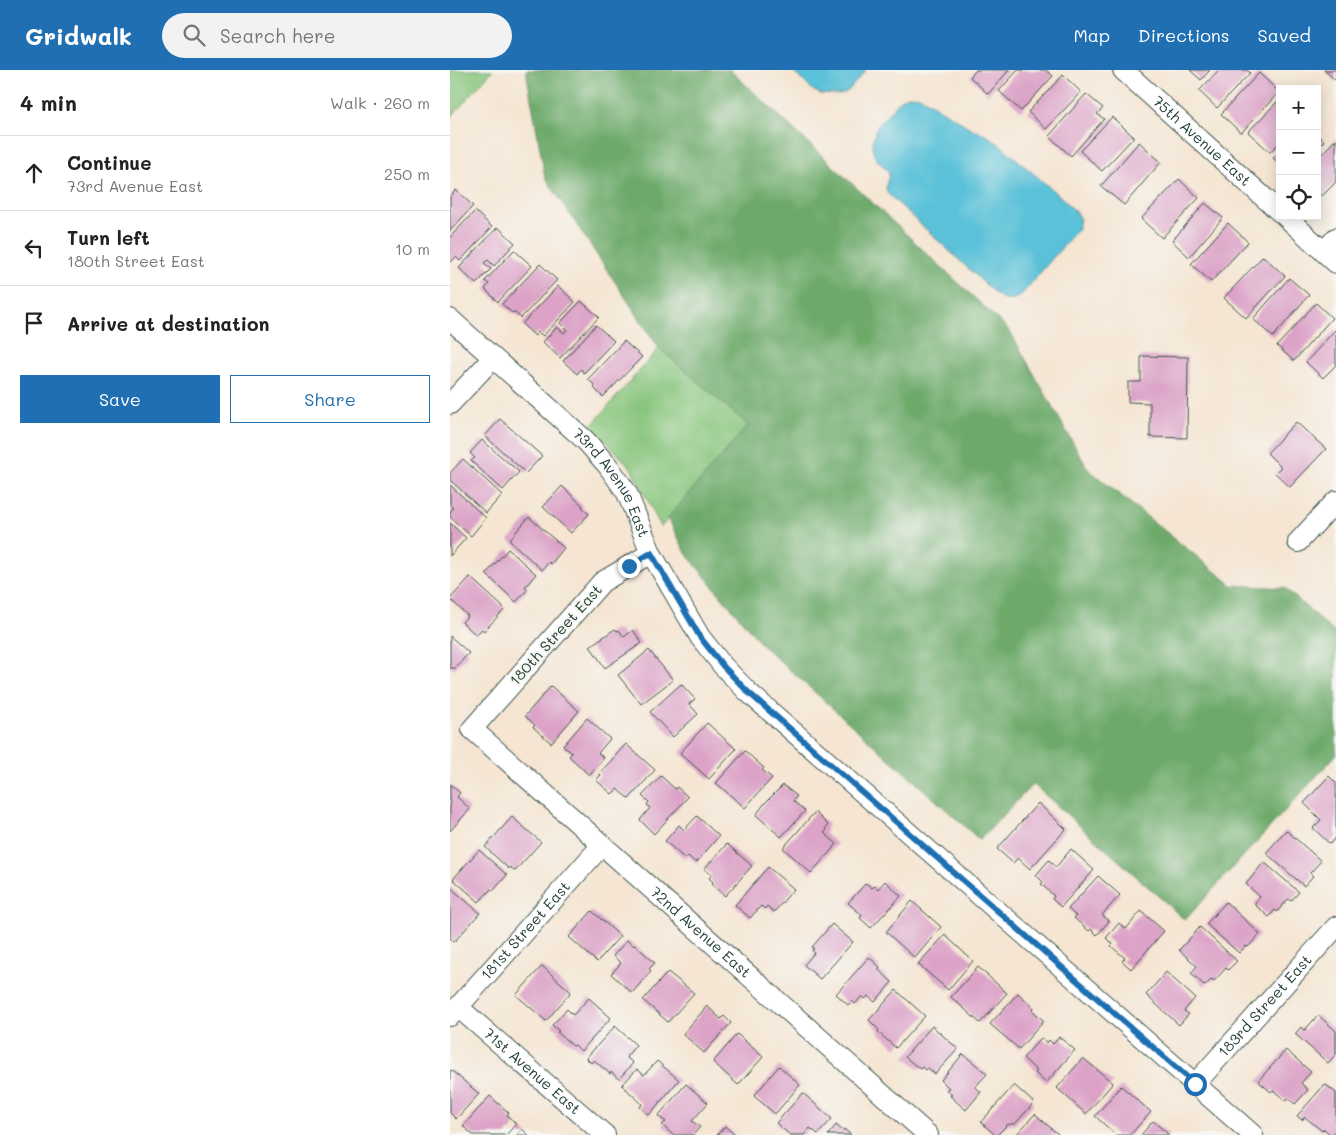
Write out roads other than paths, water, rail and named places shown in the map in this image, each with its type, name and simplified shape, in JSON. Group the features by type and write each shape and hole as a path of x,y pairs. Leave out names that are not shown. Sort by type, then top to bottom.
{"street":[{"name":"75th Avenue East","path":"1125,70 1276,208"},
{"path":"1290,220 1332,251"},
{"name":"73rd Avenue East","path":"450,320 586,440 608,466 627,493 651,553 700,637 723,666 748,692 1253,1135"},
{"path":"450,404 493,358"},
{"path":"1298,542 1336,500"},
{"name":"180th Street East","path":"472,729 602,582 651,553"},
{"name":"72nd Avenue East","path":"472,729 928,1135"},
{"name":"181st Street East","path":"454,1011 602,845"},
{"name":"183rd Street East","path":"1195,1084 1336,927"},
{"name":"71st Avenue East","path":"454,1011 604,1135"}],"water":[{"path":"791,70 866,70 849,90 838,95 821,94 814,91"},
{"path":"912,95 919,96 972,129 985,134 1061,197 1076,212 1080,220 1077,230 1018,297 1010,300 998,296 887,193 888,171 876,159 873,151 873,140 877,126 902,98"}]}
